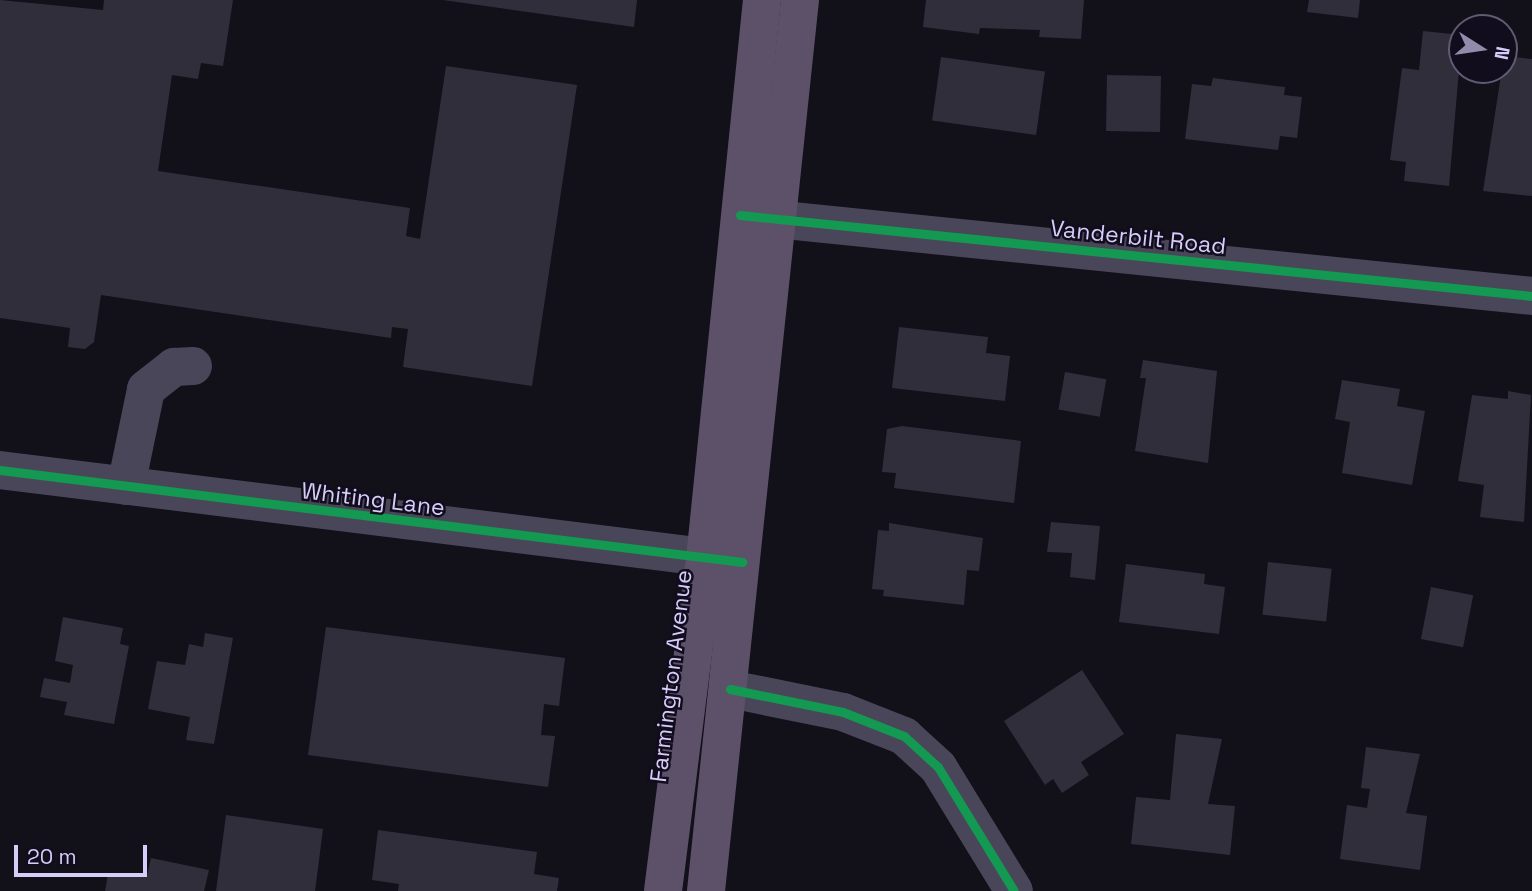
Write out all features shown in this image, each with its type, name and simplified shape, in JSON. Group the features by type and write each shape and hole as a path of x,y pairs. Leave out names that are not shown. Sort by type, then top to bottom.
{"main road":[{"name":"Farmington Avenue","path":"706,891 730,690 724,560 740,215 762,0"},
{"name":"Farmington Avenue","path":"663,891 724,560 779,219 800,0"}],"street":[{"name":"Vanderbilt Road","path":"740,215 1532,296"},
{"path":"126,486 146,389 174,367 193,366"},
{"name":"Whiting Lane","path":"0,470 724,560"},
{"path":"730,690 843,712 904,736 938,766 1014,891"}],"building":[{"path":"0,0 103,10 104,0 233,0 223,66 201,63 198,79 172,75 158,171 410,208 406,236 420,239 446,66 577,85 532,386 403,367 408,329 392,327 391,338 101,295 94,342 85,349 68,347 70,328 0,318"},
{"path":"443,0 637,0 634,27"},
{"path":"926,0 1084,0 1081,39 1039,37 1040,30 980,28 979,34 923,27"},
{"path":"1309,0 1360,0 1358,18 1307,12"},
{"path":"1423,31 1448,34 1448,84 1458,84 1449,186 1404,181 1406,162 1390,160 1402,68 1419,70"},
{"path":"941,57 1045,72 1036,135 932,120"},
{"path":"1518,58 1532,59 1532,196 1483,191 1500,84 1518,84"},
{"path":"1107,75 1161,76 1160,132 1106,131"},
{"path":"1213,78 1285,87 1284,95 1302,97 1297,138 1280,136 1278,150 1185,139 1192,84 1211,86"},
{"path":"899,327 988,337 986,353 1010,356 1005,401 892,388"},
{"path":"1143,360 1217,371 1208,463 1135,451 1146,378 1140,378"},
{"path":"1065,372 1106,379 1100,417 1058,409"},
{"path":"1342,380 1400,389 1397,406 1425,411 1412,485 1342,473 1350,422 1335,419"},
{"path":"1508,391 1531,395 1524,522 1480,517 1484,485 1458,481 1472,395 1508,399"},
{"path":"902,426 1021,441 1014,503 894,488 896,473 882,472 887,429"},
{"path":"1051,522 1100,526 1095,580 1070,577 1072,553 1047,552"},
{"path":"889,523 983,538 979,571 967,570 964,605 883,596 884,590 872,589 878,530 889,531"},
{"path":"1268,562 1332,569 1326,621 1262,615"},
{"path":"1126,564 1205,574 1204,584 1225,587 1219,634 1119,622"},
{"path":"1431,587 1473,595 1463,647 1421,639"},
{"path":"63,617 123,628 120,644 129,646 114,724 64,715 67,702 40,697 44,678 70,683 73,665 55,661"},
{"path":"326,627 565,658 559,706 544,704 541,735 555,736 548,787 308,755"},
{"path":"205,633 233,638 214,744 186,740 190,717 148,709 157,661 185,665 189,644 203,647"},
{"path":"1082,670 1124,734 1081,762 1089,775 1062,793 1053,779 1045,785 1004,721"},
{"path":"1176,734 1222,739 1208,804 1235,806 1230,855 1131,844 1136,797 1170,800"},
{"path":"1366,747 1420,754 1406,813 1427,816 1420,870 1340,859 1347,805 1367,808 1370,789 1361,788"},
{"path":"226,815 323,829 315,891 216,891"},
{"path":"378,830 537,852 534,874 559,878 557,891 398,891 399,884 372,880"},
{"path":"151,858 209,870 204,891 105,891 108,874 147,876"}],"cycle path":[{"path":"740,215 1532,296"},
{"path":"0,470 742,562"},
{"path":"730,689 843,712 904,736 938,767 1014,891"}]}
